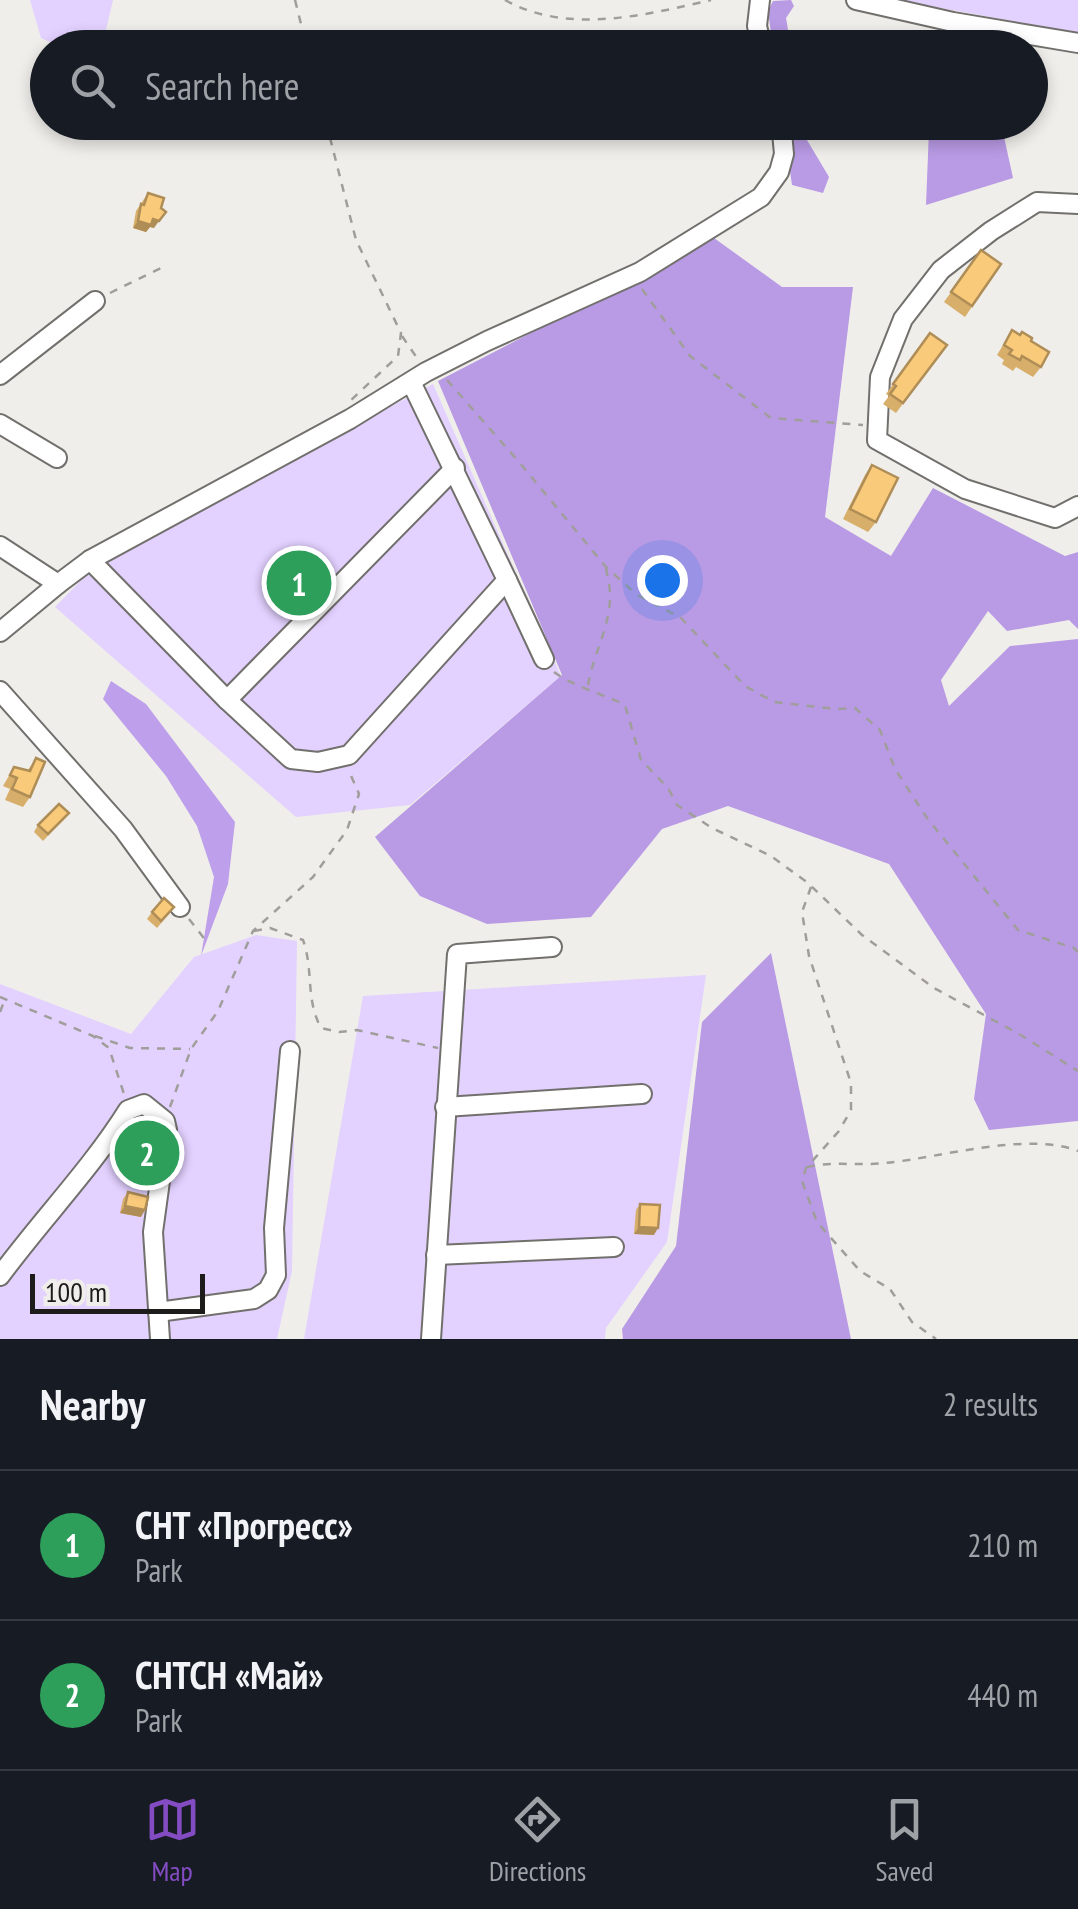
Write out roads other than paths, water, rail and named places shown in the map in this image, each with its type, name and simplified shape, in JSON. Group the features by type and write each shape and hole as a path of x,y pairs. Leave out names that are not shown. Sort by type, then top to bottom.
{"street":[{"path":"758,30 760,0"},
{"path":"856,0 1001,30"},
{"path":"1048,38 1078,43"},
{"path":"0,632 90,560 487,341 640,272 760,197 779,172 783,140"},
{"path":"1078,204 1037,202 941,270 903,319 880,377 876,440 966,489 1055,518 1078,506"},
{"path":"0,375 95,301"},
{"path":"425,374 455,468 544,659"},
{"path":"0,424 57,458"},
{"path":"228,700 455,468"},
{"path":"0,546 58,584"},
{"path":"90,560 292,759 318,762 349,755 507,580"},
{"path":"0,691 123,829 180,908"},
{"path":"431,1339 457,954 552,947"},
{"path":"158,1312 254,1300 268,1290 276,1275 274,1228 290,1052"},
{"path":"445,1106 642,1094"},
{"path":"0,1276 36,1227 102,1152 128,1110 144,1104 166,1121 167,1130 153,1232 160,1339"},
{"path":"436,1255 614,1248"}],"place":[{"name":"СНТ «Прогресс»","path":"299,583"},
{"name":"СНТСН «Май»","path":"147,1153"}]}
